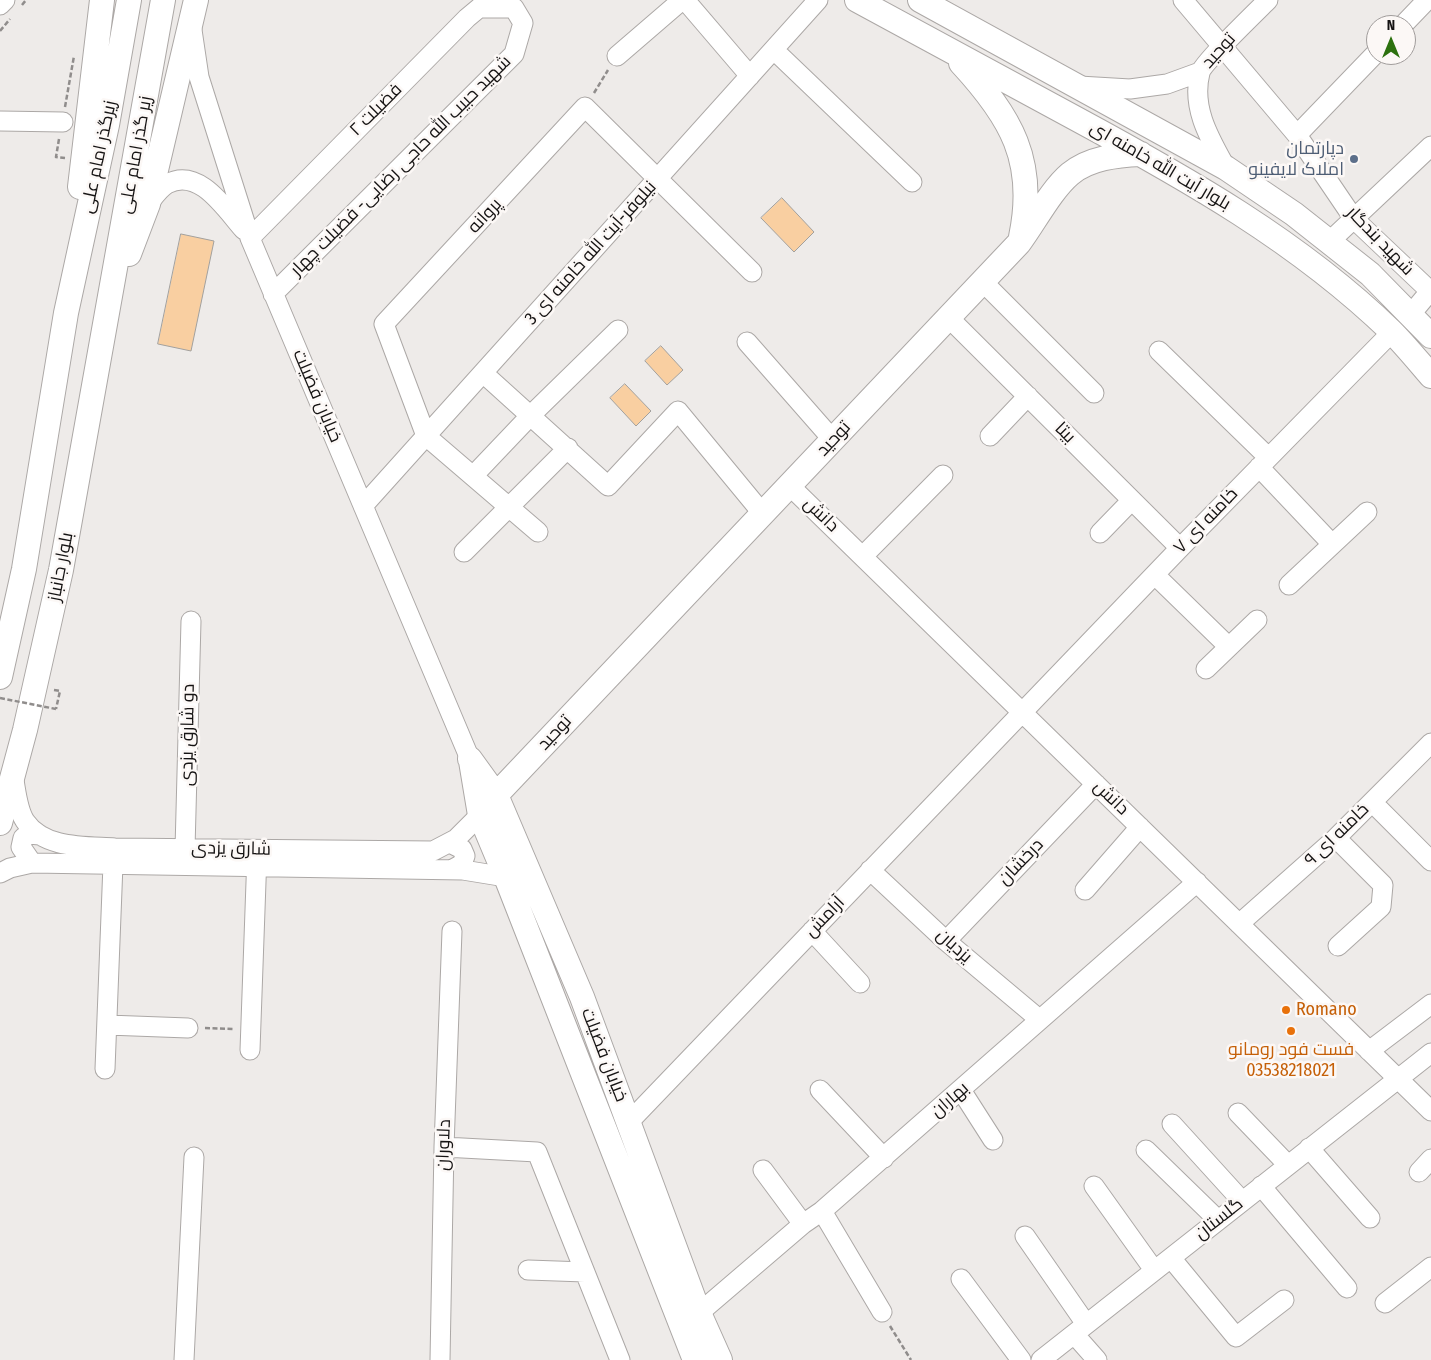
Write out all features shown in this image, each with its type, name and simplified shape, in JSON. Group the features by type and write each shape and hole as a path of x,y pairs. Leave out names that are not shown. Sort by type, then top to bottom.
{"main road":[{"path":"66,312 102,0"},
{"name":"زیرگذر امام علی","path":"66,312 107,125 129,0"},
{"name":"زیر گذر امام علی","path":"108,309 163,0"},
{"path":"108,309 148,204 196,0"},
{"name":"بلوار آیت الله خامنه ای","path":"858,0 1141,154 1270,231 1320,269 1392,332 1431,376"},
{"name":"بلوار آیت الله خامنه ای","path":"920,0 1226,168 1294,214 1370,274 1431,336"},
{"path":"948,49 986,90 1015,136 1026,196 1020,244"},
{"name":"توحید","path":"480,815 496,795 1020,244 1071,174 1095,161 1118,155 1141,154"},
{"name":"بلوار جانباز","path":"0,823 26,730 61,570 108,309"},
{"name":"بلوار جانباز","path":"0,677 24,570 66,312"},
{"name":"خیابان فضیلت","path":"470,759 496,795 582,997 699,1313 720,1360"},
{"name":"خیابان فضیلت","path":"470,759 480,815 506,877 690,1356"}],"street":[{"path":"0,5 4,0"},
{"path":"617,56 684,0 750,76"},
{"name":"نیلوفر-آیت الله خامنه ای 3","path":"363,506 818,0"},
{"name":"شهید بندگار","path":"1183,0 1297,135 1354,219 1430,291"},
{"name":"توحید","path":"1226,168 1203,126 1198,98 1200,72 1268,0"},
{"path":"1413,15 1427,0"},
{"name":"فضیلت ۲","path":"250,238 467,18 479,8 514,8"},
{"name":"شهید حبیب الله حاجی رضایی- فضیلت چهار","path":"274,294 514,54 524,23 514,8"},
{"name":"خیابان فضیلت","path":"191,24 203,94 250,238 470,759"},
{"path":"774,50 912,182"},
{"path":"1297,135 1366,63"},
{"path":"1077,85 1130,89 1167,84 1200,72"},
{"path":"585,107 752,272"},
{"name":"پروانه","path":"426,436 384,324 585,107"},
{"path":"0,121 63,122"},
{"path":"1329,242 1431,146"},
{"path":"148,204 165,185 176,180 191,181 210,191 250,238"},
{"path":"983,282 1094,393"},
{"path":"1411,314 1430,291"},
{"name":"بیتا","path":"949,318 1180,548"},
{"path":"473,476 531,415 618,330"},
{"name":"خامنه ای ۷","path":"1023,713 1180,548 1392,332"},
{"path":"747,342 833,440"},
{"path":"1158,352 1264,462 1332,544"},
{"path":"483,373 608,486 678,411 763,514"},
{"path":"990,436 1028,396"},
{"path":"426,436 538,532"},
{"path":"464,552 568,448"},
{"path":"862,556 943,475"},
{"name":"دانش","path":"790,486 1431,1111"},
{"path":"1100,532 1132,500"},
{"path":"1289,585 1367,512"},
{"path":"1155,575 1229,647"},
{"path":"1206,669 1257,620"},
{"name":"دو شارق یزدی","path":"185,849 191,621"},
{"name":"آرامش","path":"629,1122 1023,713"},
{"name":"خامنه ای ۹","path":"1240,924 1336,838 1431,743"},
{"name":"شارق یزدی","path":"13,775 24,819 49,840 70,845 185,849 257,858 433,851 450,843 480,815"},
{"name":"درخشان","path":"946,940 1096,784"},
{"path":"1372,802 1431,861"},
{"path":"1085,890 1140,827"},
{"path":"32,863 21,848 23,838 28,834 40,834"},
{"path":"1336,838 1383,885 1381,907 1338,946"},
{"path":"450,843 462,849 464,856 462,864 451,870"},
{"path":"0,873 10,868 32,863 113,864 257,858 451,870 506,877"},
{"path":"250,1050 257,858"},
{"path":"105,1069 113,864"},
{"name":"یزدیان","path":"870,870 946,940 1039,1019"},
{"name":"بهاران","path":"699,1313 884,1158 1196,882"},
{"name":"دلاوران","path":"440,1360 444,1147 452,931"},
{"path":"812,931 860,982"},
{"path":"1369,1051 1431,1004"},
{"path":"107,1026 188,1028"},
{"name":"گلستان","path":"1041,1360 1431,1053"},
{"path":"820,1090 884,1158"},
{"path":"961,1090 992,1140"},
{"path":"1238,1113 1288,1165"},
{"path":"1172,1124 1242,1201"},
{"path":"444,1147 537,1152 620,1360"},
{"path":"1309,1148 1370,1218"},
{"path":"1146,1150 1218,1220"},
{"path":"184,1360 194,1157"},
{"path":"763,1170 803,1224"},
{"path":"1094,1186 1154,1270"},
{"path":"1261,1186 1347,1288"},
{"path":"822,1211 882,1312"},
{"path":"1025,1236 1097,1360"},
{"path":"1171,1258 1236,1337 1284,1300"},
{"path":"1385,1303 1431,1267"},
{"path":"528,1270 585,1272"},
{"path":"961,1279 1021,1360"}],"path":[{"path":"76,47 56,157 83,160"},
{"path":"585,107 617,56"},
{"path":"0,698 56,709 60,691"},
{"path":"188,1028 251,1030"},
{"path":"882,1312 911,1360"}],"building":[{"path":"782,198 814,232 794,252 761,218"},
{"path":"181,234 214,241 191,351 158,344"},
{"path":"661,346 683,370 667,385 645,361"},
{"path":"625,384 651,411 636,426 610,398"}],"place":[{"name":"دپارتمان املاک لایفینو","path":"1354,159"},
{"name":"Romano","path":"1286,1010"},
{"name":"فست فود رومانو 03538218021","path":"1291,1031"}]}
